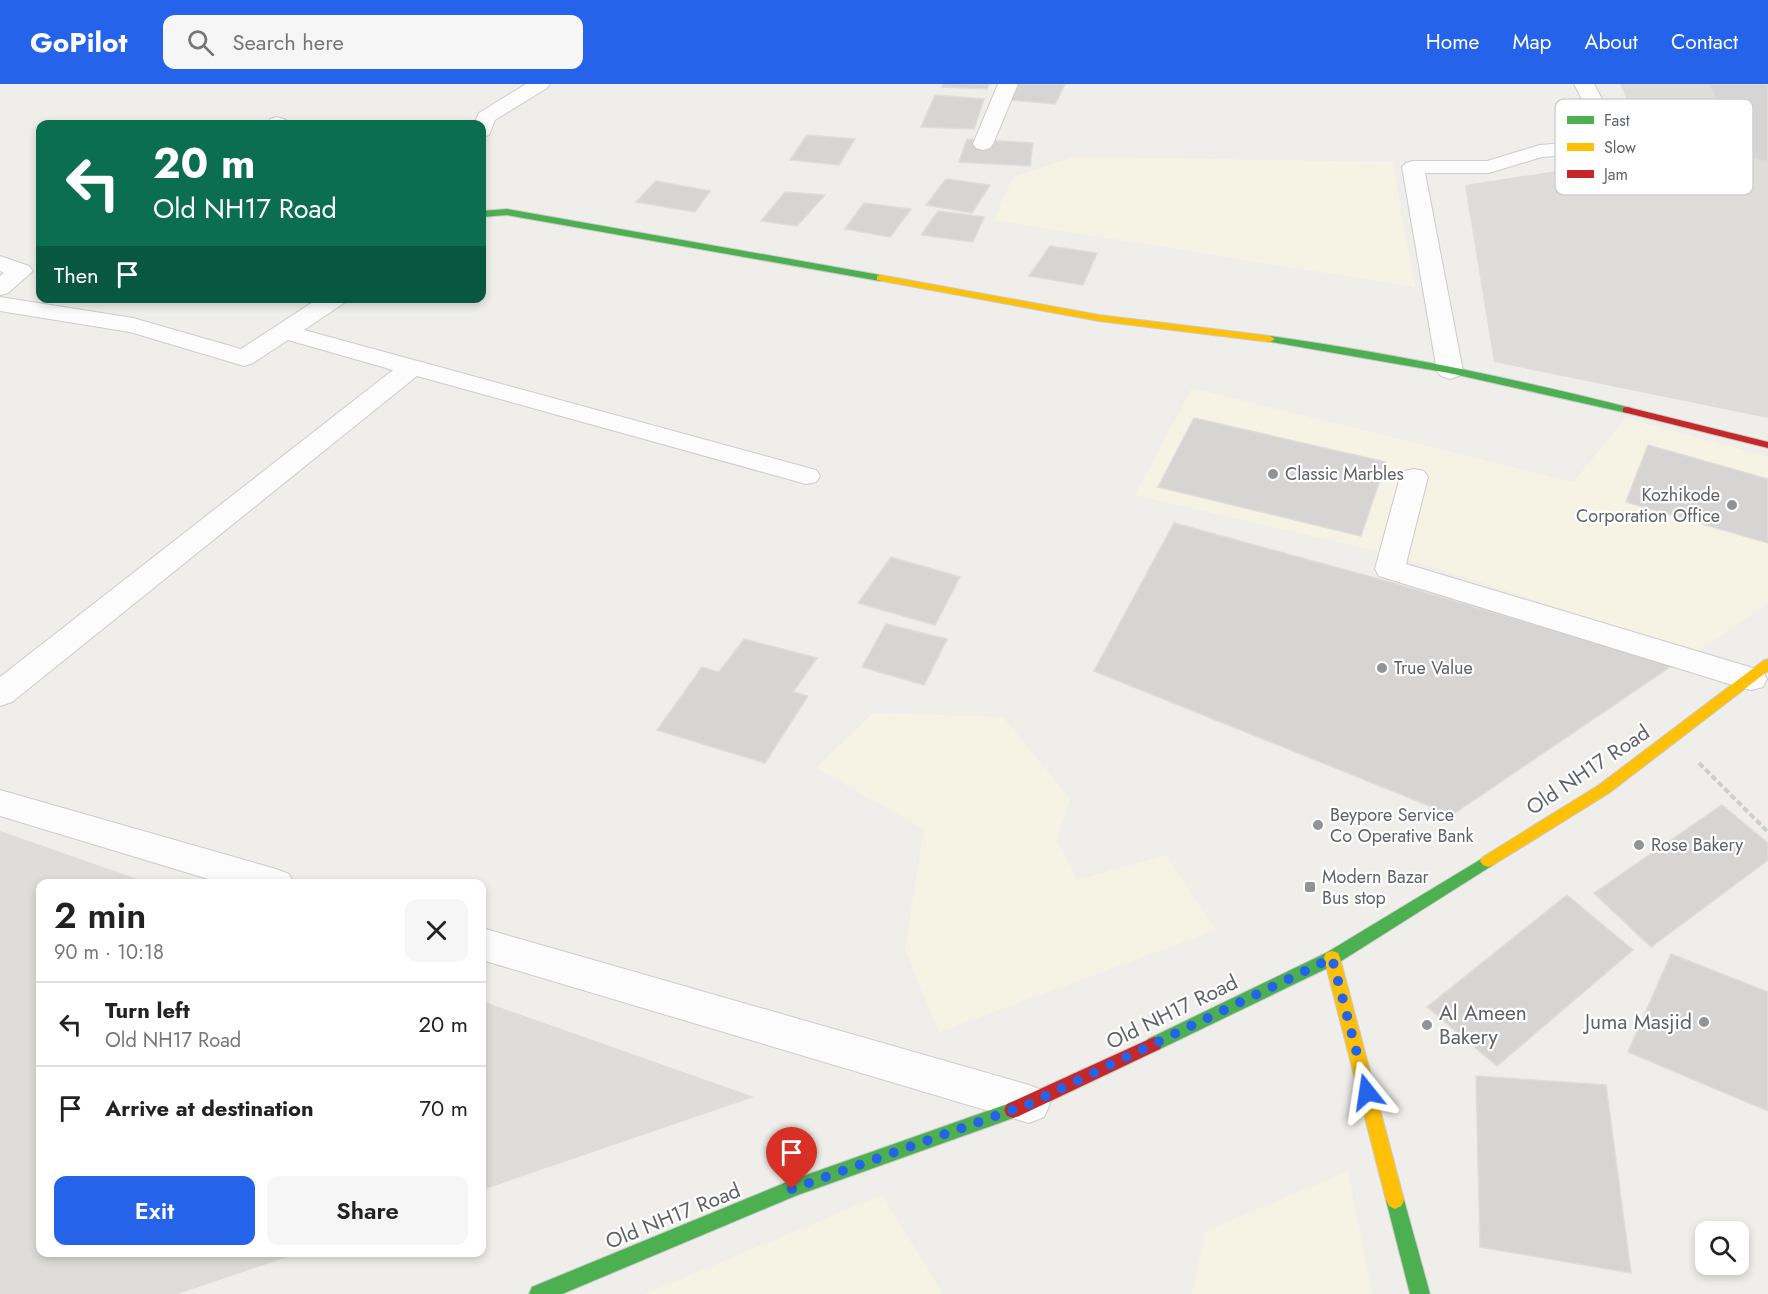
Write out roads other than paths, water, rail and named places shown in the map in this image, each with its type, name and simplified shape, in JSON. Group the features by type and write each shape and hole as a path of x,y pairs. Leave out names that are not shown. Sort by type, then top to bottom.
{"street":[{"path":"485,120 486,117 514,98 540,84"},
{"path":"983,144 1008,84"},
{"path":"1584,84 1592,99"},
{"path":"1450,371 1413,167 1489,167 1540,151 1555,150"},
{"path":"486,214 507,212 703,245 1099,318 1330,347 1547,390 1768,445"},
{"path":"0,263 21,271 0,288"},
{"path":"0,304 133,324 244,358 328,303"},
{"path":"285,332 410,369 806,476"},
{"path":"0,694 410,369"},
{"path":"1414,477 1390,569 1759,671"},
{"name":"Old NH17 Road","path":"539,1294 792,1189 1029,1104 1332,958 1604,789 1759,671"},
{"path":"0,803 259,879"},
{"path":"486,945 1029,1104"},
{"path":"1332,958 1420,1294"}],"place":[{"name":"Classic Marbles","path":"1273,474"},
{"name":"Kozhikode Corporation Office","path":"1732,505"},
{"name":"True Value","path":"1382,668"},
{"name":"Beypore Service Co Operative Bank","path":"1318,825"},
{"name":"Rose Bakery","path":"1639,845"},
{"name":"Modern Bazar Bus stop","path":"1310,887"},
{"name":"Juma Masjid","path":"1704,1022"},
{"name":"Al Ameen Bakery","path":"1427,1025"}]}
